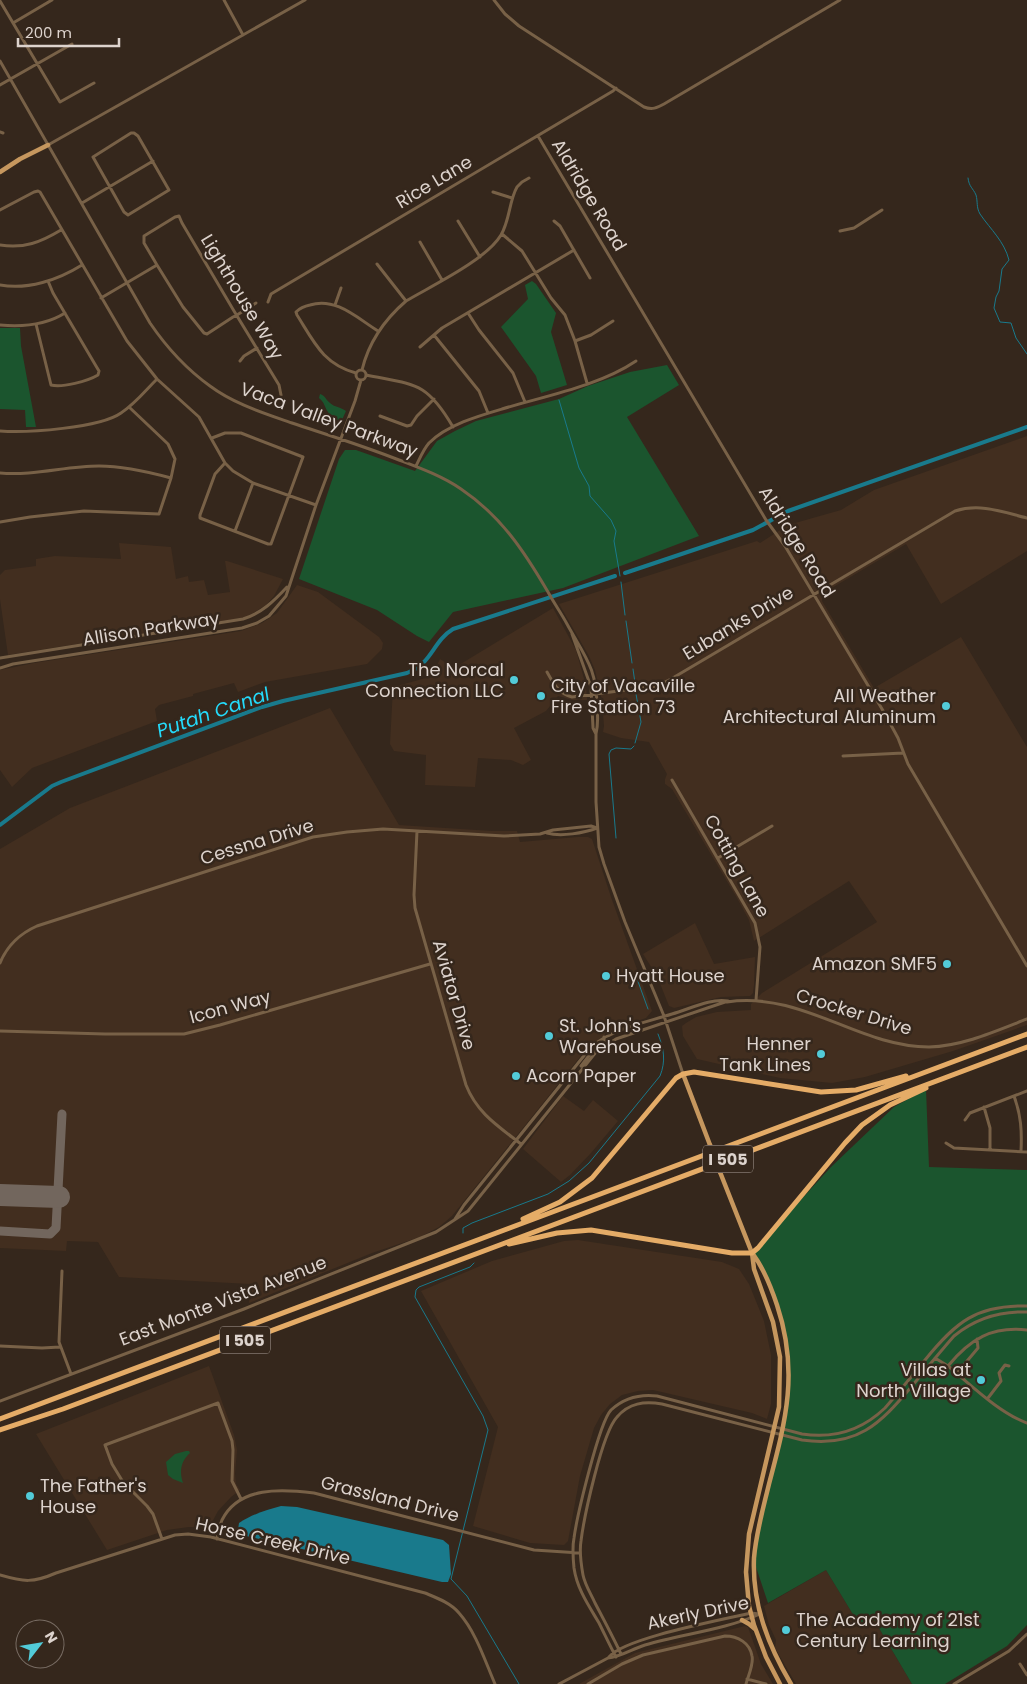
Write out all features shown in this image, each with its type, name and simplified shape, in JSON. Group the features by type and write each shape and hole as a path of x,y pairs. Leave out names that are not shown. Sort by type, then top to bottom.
{"highway":[{"name":"I 505","path":"0,1419 1027,1034"},
{"name":"I 505","path":"0,1430 63,1409 1027,1047"},
{"path":"490,1249 557,1233 591,1230 732,1254 752,1253 762,1244 845,1143 862,1126 890,1105 966,1070"},
{"path":"478,1240 550,1207 582,1187 601,1169 676,1078 683,1074 694,1072 821,1092 856,1090 904,1076 916,1075"}],"main road":[{"path":"0,172 20,159 48,145"},
{"name":"Vaca Valley Parkway","path":"683,1074 752,1253 754,1269 773,1322 780,1356 780,1397 748,1545 746,1572 756,1630 766,1657 780,1684"},
{"name":"Vaca Valley Parkway","path":"752,1253 761,1264 768,1281 787,1342 789,1380 783,1429 759,1524 755,1548 755,1573 760,1614 770,1644 791,1684"},
{"path":"742,1620 756,1630"}],"street":[{"path":"13,23 52,0"},
{"path":"224,0 243,35"},
{"path":"48,145 305,0"},
{"path":"494,0 510,19 644,107 650,109 656,108 840,0"},
{"path":"0,1 60,102 94,83"},
{"path":"0,85 72,44"},
{"name":"Vaca Valley Parkway","path":"0,61 150,323 165,345 187,368 210,387 258,411 416,466 460,489 490,512 520,546 572,634 589,678 592,695 592,728 596,734"},
{"name":"Rice Lane","path":"268,302 271,294 616,88"},
{"path":"134,133 138,136 169,190 167,193 128,215 109,187 93,157 134,133"},
{"name":"Aldridge Road","path":"538,136 768,524 785,546 893,728 908,764 1027,966"},
{"path":"82,203 152,161"},
{"path":"362,370 368,349 387,319 406,301 480,257 502,234 517,186 529,178"},
{"path":"0,210 38,191 127,341 157,378 199,417 225,463 240,476 253,483 316,505"},
{"path":"493,192 512,198"},
{"path":"840,231 854,228 882,210"},
{"name":"Lighthouse Way","path":"157,265 143,239 144,236 178,216 279,385 281,395"},
{"path":"458,221 480,257"},
{"path":"554,221 560,226 590,278"},
{"path":"0,245 12,247 31,245 61,230"},
{"path":"502,234 522,251 565,315 575,340 587,383"},
{"path":"420,242 442,280"},
{"path":"420,347 434,335 468,313 574,250"},
{"path":"377,264 406,301"},
{"path":"0,286 23,286 48,281 82,265"},
{"path":"101,298 157,265 183,307 204,333 209,333 256,303"},
{"path":"36,324 51,385 75,383 98,375 99,371 48,281"},
{"path":"336,304 341,288"},
{"path":"366,375 361,380 357,377 356,373 343,369 321,352 313,343 297,315 298,310 307,306 324,303 336,304 378,331"},
{"path":"0,325 36,324 65,313"},
{"path":"468,313 513,373 525,402"},
{"path":"575,340 592,335 613,321"},
{"path":"434,335 478,391 488,413"},
{"path":"240,361 244,356 257,348"},
{"path":"416,466 422,451 430,442 453,427 488,413 614,374 636,361"},
{"path":"356,373 358,370 362,370"},
{"path":"362,370 366,372 366,375 412,384 434,398 453,427"},
{"path":"0,431 31,431 94,424 114,418 129,407 157,378"},
{"name":"Allison Parkway","path":"0,668 13,664 242,628 263,620 273,613 286,596 287,587 361,380"},
{"path":"380,416 411,426 417,416 434,398"},
{"path":"0,522 84,510 159,514 172,478 175,459 168,444 129,407"},
{"path":"212,438 225,433 241,434 303,457 271,544 200,518 216,474 225,463"},
{"path":"0,473 29,474 98,466 172,478"},
{"path":"235,532 253,483"},
{"name":"Eubanks Drive","path":"547,672 557,688 566,696 578,697 657,686 948,515 960,510 984,508 1027,518"},
{"name":"Allison Parkway","path":"0,658 243,619 258,613 270,605 287,587"},
{"name":"Vaca Valley Parkway","path":"572,634 580,643 590,665 597,694 598,727 596,734 595,785 599,847 628,931 664,1016 683,1074"},
{"path":"843,756 903,753"},
{"name":"Cotting Lane","path":"672,780 752,916 759,934 760,948 756,1000"},
{"path":"718,858 772,826"},
{"name":"Cessna Drive","path":"0,963 7,949 15,940 23,933 37,926 290,843 322,835 383,829 495,836 546,833 553,835 597,828"},
{"name":"Aviator Drive","path":"417,830 415,908 469,1094 482,1113 521,1144"},
{"name":"Icon Way","path":"0,1030 105,1034 184,1034 430,964"},
{"name":"Crocker Drive","path":"664,1016 720,1000 756,1000 795,1007 892,1042 918,1046 949,1045 976,1038 1027,1019"},
{"name":"Crocker Drive","path":"666,1022 728,1001"},
{"name":"East Monte Vista Avenue","path":"453,1221 591,1047 604,1037 625,1028 664,1016"},
{"name":"East Monte Vista Avenue","path":"0,1401 276,1296 436,1232 468,1211 596,1052 604,1045 616,1039 666,1022"},
{"path":"579,1071 587,1058 605,1041 604,1037"},
{"path":"965,1120 970,1113 1027,1091"},
{"path":"1014,1096 1020,1112 1022,1127 1021,1152"},
{"path":"984,1107 990,1128 990,1150"},
{"path":"946,1143 954,1148 1027,1152"},
{"path":"62,1271 59,1324 60,1346 71,1374"},
{"path":"616,1657 583,1597 574,1569 573,1552 574,1537 592,1460 604,1422 610,1412 623,1402 644,1395 657,1396 783,1429 818,1436 837,1434 860,1426 886,1408 938,1345 959,1324 982,1312 998,1307 1027,1306"},
{"path":"622,1654 584,1578 580,1552 586,1517 606,1437 615,1418 627,1408 641,1402 662,1404 773,1433 816,1442 848,1437 862,1433 888,1414 962,1329 982,1318 1004,1312 1027,1312"},
{"path":"948,1366 976,1338 999,1330 1014,1328 1027,1330"},
{"path":"957,1373 978,1348 976,1338"},
{"path":"0,1346 42,1348 60,1346"},
{"path":"936,1358 988,1398 1019,1420 1027,1423"},
{"path":"988,1398 1001,1381 999,1373 1004,1365 1010,1366"},
{"path":"162,1539 153,1514 123,1482 112,1464 105,1445 218,1403 232,1441 232,1481 241,1499"},
{"name":"Grassland Drive","path":"217,1539 222,1520 231,1506 241,1499 258,1492 295,1491 314,1493 534,1550 580,1552"},
{"name":"Horse Creek Drive","path":"0,1575 20,1581 40,1580 56,1573 162,1539 188,1534 217,1539 425,1593 444,1600 459,1612 471,1631 495,1684"},
{"name":"Akerly Drive","path":"608,1658 613,1652 647,1638 760,1614"},
{"name":"Akerly Drive","path":"559,1684 608,1658 616,1657 644,1645 742,1620 752,1615"},
{"path":"954,1684 1009,1651 1027,1634"},
{"path":"588,1684 622,1664 643,1655 725,1636 739,1638 748,1647 753,1657 746,1684"},
{"path":"1020,1664 1027,1675"},
{"path":"747,1679 766,1684"}],"shaded area":[{"path":"1027,436 1027,551 941,604 906,544 825,592 822,601 874,688 961,637 1027,747 1027,1025 953,1051 865,1077 832,1083 780,1078 697,1059 683,1036 682,1026 696,1017 717,1012 751,1010 751,1004 762,993 877,922 849,881 754,941 749,920 737,898 672,789 665,784 667,774 649,742 621,738 603,732 602,701 595,670 559,604 757,541 760,543 788,525 841,510 874,490"},
{"path":"119,543 171,547 176,579 188,576 189,582 204,580 208,595 230,592 225,561 283,579 274,596 266,605 247,617 8,655 0,599 0,575 5,570 36,566 36,559 55,556 121,559"},
{"path":"297,585 318,592 379,637 383,643 382,649 367,664 265,682 238,692 234,683 159,705 155,709 157,721 32,768 12,787 0,770 0,670 241,631 262,623 277,613"},
{"path":"553,608 576,650 586,686 587,700 572,700 558,696 546,711 514,728 531,760 523,765 511,760 478,758 475,787 425,785 426,755 394,751 390,744 393,687 426,678 433,673 440,659 454,668"},
{"path":"330,708 399,825 517,831 520,842 578,837 592,839 652,1011 646,1018 609,1031 584,1052 452,1216 439,1227 420,1237 372,1253 249,1303 250,1284 119,1277 98,1242 67,1241 66,1251 0,1248 0,849 70,808"},
{"path":"695,923 714,964 755,957 753,993 750,996 721,997 674,1008 669,1006 657,976 643,954"},
{"path":"563,1096 584,1111 593,1100 618,1121 591,1153 561,1182 523,1149"},
{"path":"578,1240 722,1262 739,1269 749,1284 764,1321 771,1355 771,1404 767,1419 752,1413 653,1390 622,1395 610,1404 594,1428 580,1476 568,1541 564,1545 530,1543 473,1526 498,1427 421,1291 492,1261 564,1241"},
{"path":"209,1366 234,1435 237,1450 236,1484 240,1490 218,1511 209,1528 189,1527 167,1530 107,1550 36,1434"},
{"path":"826,1570 860,1626 873,1618 912,1684 796,1684 775,1648 776,1640 769,1625 764,1606"},
{"path":"745,1626 748,1627 761,1664 773,1684 579,1684 635,1653"}],"green space":[{"path":"532,281 556,313 551,332 567,385 541,393 536,376 501,327 528,299 525,285"},
{"path":"0,328 20,328 21,346 36,427 26,427 25,410 0,409"},
{"path":"667,365 679,385 627,417 699,536 563,588 453,612 429,642 377,610 299,579 339,459 345,450 356,450 415,471 437,441 476,421 559,399 588,386 630,372"},
{"path":"320,394 328,402 346,411 341,422 337,425 333,423 332,418 319,398"},
{"path":"926,1089 929,1167 1027,1170 1027,1625 1007,1646 945,1684 912,1684 873,1618 860,1626 826,1570 768,1603 754,1561 759,1524 788,1398 785,1329 761,1264 752,1253 831,1167 894,1107"},
{"path":"186,1451 190,1453 182,1466 183,1483 168,1475 166,1462 175,1454"}],"water":[{"path":"281,1506 297,1507 443,1540 449,1545 451,1574 448,1582 242,1535 238,1530 239,1523 244,1520"}],"waterway":[{"path":"968,178 976,195 980,214 1001,241 1009,260 1002,269 994,308 1000,322 1011,323 1016,338 1027,354"},
{"path":"559,400 579,468 589,486 590,496 611,520 616,531 614,541 620,576"},
{"path":"625,573 753,530 788,511 1027,427"},
{"name":"Putah Canal","path":"0,825 52,786 61,782 262,707 407,673 422,664 446,634 453,629 615,576"},
{"path":"621,582 625,615"},
{"path":"626,621 632,663"},
{"path":"633,669 635,683"},
{"path":"635,743 641,722 636,694"},
{"path":"616,838 609,754 611,750 616,748 631,749 634,746"},
{"path":"636,976 648,1009"},
{"path":"463,1233 463,1228 472,1223 548,1194 569,1181 589,1163 660,1076 664,1055 658,1034"},
{"path":"474,1263 470,1267 419,1287 416,1290 415,1297 483,1416 488,1430 451,1579 467,1596 519,1684"}],"taxiway":[{"path":"0,1231 50,1234 56,1228 62,1114"}],"runway":[{"path":"0,1195 59,1197"}],"place":[{"name":"The Norcal Connection LLC","path":"514,680"},
{"name":"City of Vacaville Fire Station 73","path":"541,696"},
{"name":"All Weather Architectural Aluminum","path":"946,706"},
{"name":"Amazon SMF5","path":"947,964"},
{"name":"Hyatt House","path":"606,976"},
{"name":"St. John's Warehouse","path":"549,1036"},
{"name":"Henner Tank Lines","path":"821,1054"},
{"name":"Acorn Paper","path":"516,1076"},
{"name":"Villas at North Village","path":"981,1380"},
{"name":"The Father's House","path":"30,1496"},
{"name":"The Academy of 21st Century Learning","path":"786,1630"}]}
